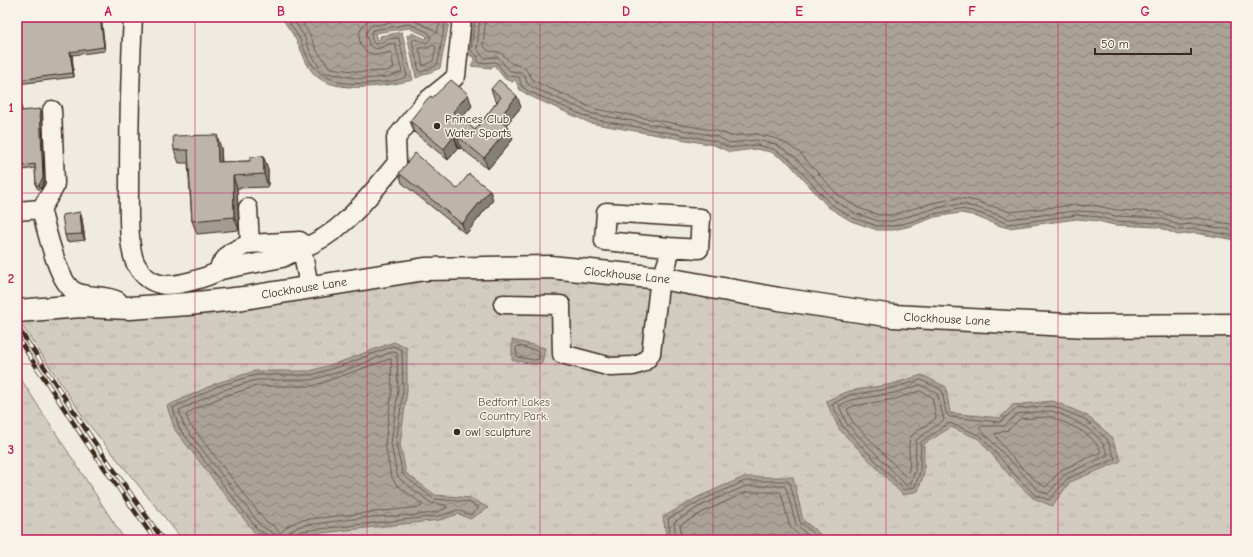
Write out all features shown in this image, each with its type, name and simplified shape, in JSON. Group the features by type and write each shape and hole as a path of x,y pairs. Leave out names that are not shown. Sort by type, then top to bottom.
{"main road":[{"name":"Clockhouse Lane","path":"17,311 81,306 130,308 244,298 425,269 550,267 661,278 779,299 892,316 1088,326 1236,325"}],"lane":[{"path":"132,17 129,106 129,218 133,255 136,264 150,280 161,285 200,279 221,270 282,258 318,242 348,220 397,163 396,138 425,102 456,76 462,17"},
{"path":"52,110 55,183 54,188 41,209 59,268 68,286 74,291 115,300 130,308"},
{"path":"248,208 250,244"},
{"path":"17,211 41,209"},
{"path":"606,212 701,218 698,249 669,247 604,241 606,212"},
{"path":"221,270 220,265 230,253 250,244 300,241 309,287"},
{"path":"503,304 561,305 562,354 611,367 633,366 642,363 651,353 661,278 668,260 669,247"}],"green space":[{"name":"Bedfont Lakes Country Park.","path":"552,276 666,289 815,316 906,327 1000,333 1236,335 1236,540 183,540 86,421 19,321 137,314 433,279"},
{"path":"17,373 125,540 17,540"}],"water":[{"path":"281,17 450,17 440,68 416,78 407,35 410,37 412,33 426,39 427,36 409,28 375,33 377,40 380,40 380,36 402,32 413,80 390,85 348,87 324,81 315,75 306,63 294,37"},
{"path":"471,17 1236,17 1236,240 1195,233 1178,235 1158,227 1114,225 1098,221 1077,219 1009,228 972,215 960,213 935,217 911,226 893,230 877,230 851,221 828,207 788,162 771,152 756,149 730,152 714,145 590,123 520,90 515,79 513,82 505,79 494,65 491,68 471,66 475,58 467,54"},
{"path":"512,340 545,348 542,363 534,364 512,360"},
{"path":"394,342 407,348 407,391 400,444 406,473 435,495 471,498 488,508 470,519 459,514 440,520 302,535 290,540 273,540 255,533 175,430 167,406 217,383 255,371 310,371 343,361"},
{"path":"922,375 946,387 950,413 1000,418 1013,405 1053,401 1086,415 1111,436 1121,461 1070,482 1052,506 1033,498 1011,477 979,439 951,427 924,444 924,473 918,491 903,495 839,429 826,401 849,391 892,384"},
{"path":"744,477 793,477 803,520 827,540 667,540 663,517 698,497"}],"building":[{"path":"17,17 100,17 104,47 70,52 73,73 17,80"},
{"path":"451,80 468,94 453,112 475,130 501,97 491,89 499,80 517,96 498,119 509,128 484,158 457,136 455,138 454,136 444,149 410,121 428,98 431,96 432,98"},
{"path":"17,85 21,111 40,109 43,178 39,185 36,186 35,164 17,167"},
{"path":"217,135 218,162 250,161 250,157 263,156 264,174 233,176 234,217 192,221 188,150 174,150 173,136"},
{"path":"415,153 457,189 469,174 490,190 462,224 399,173"},
{"path":"80,212 82,234 65,235 62,215"}],"railway":[{"path":"17,326 91,437 163,540"},
{"path":"17,337 86,442 155,540"}],"place":[{"name":"Princes Club Water Sports","path":"437,126"},
{"name":"owl sculpture","path":"457,432"}]}
